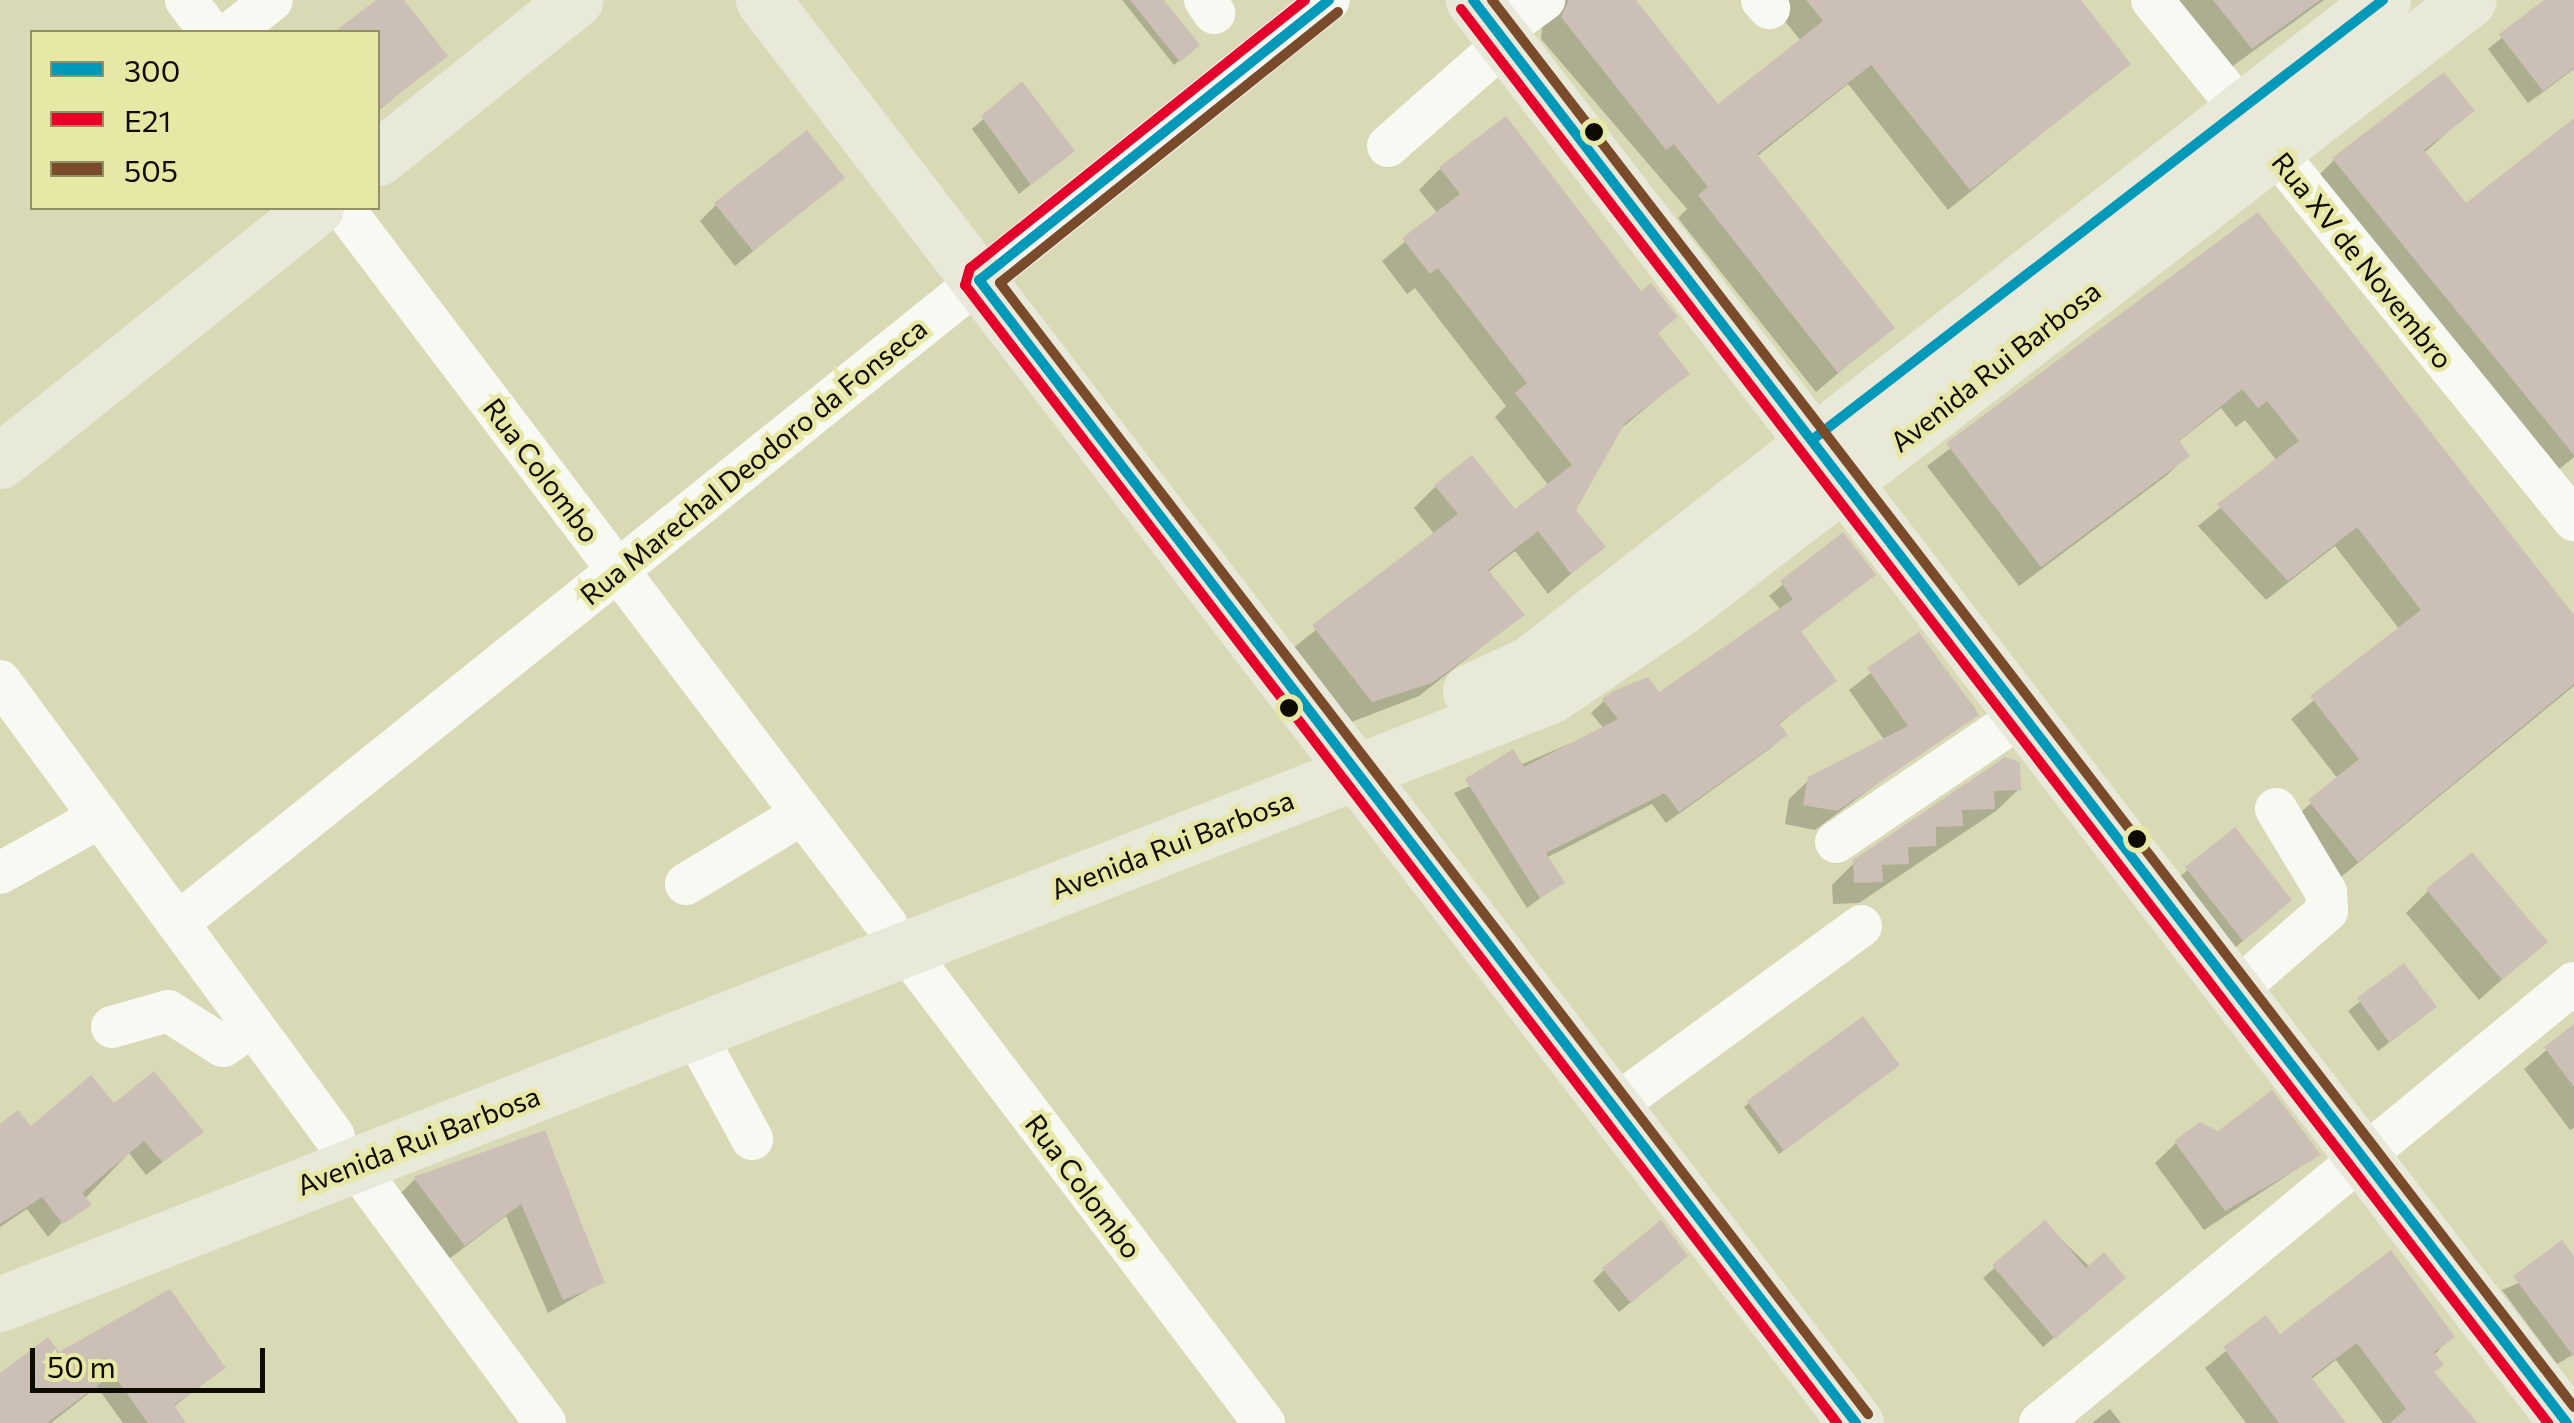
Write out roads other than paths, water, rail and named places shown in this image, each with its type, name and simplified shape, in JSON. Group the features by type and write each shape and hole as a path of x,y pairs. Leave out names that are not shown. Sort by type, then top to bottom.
{"main road":[{"path":"380,156 575,0"},
{"path":"763,0 1856,1423"},
{"name":"Avenida Rui Barbosa","path":"0,1304 345,1150 1347,761 1550,696 1844,482 2258,130 2383,0"},
{"name":"Avenida Rui Barbosa","path":"1347,761 1529,664 1812,440 2258,130 2469,0"},
{"path":"1492,25 2568,1423"},
{"path":"0,462 314,210"},
{"name":"Avenida Rui Barbosa","path":"0,1264 694,1032 895,936"}],"street":[{"path":"186,0 208,30"},
{"path":"234,30 272,0"},
{"name":"Rua Marechal Deodoro da Fonseca","path":"178,923 1329,0"},
{"path":"1388,146 1492,25 1544,0"},
{"name":"Rua XV de Novembro","path":"2152,0 2574,520"},
{"name":"Rua Colombo","path":"345,210 1264,1423"},
{"path":"0,681 545,1423"},
{"path":"1836,842 2024,716"},
{"path":"2236,991 2326,911 2326,892 2276,809"},
{"path":"686,884 802,814"},
{"path":"0,873 100,817"},
{"path":"1613,1107 1861,926"},
{"path":"2040,1423 2574,983"},
{"path":"112,1028 168,1011 223,1046 253,1026"},
{"path":"694,1032 752,1139"}]}
